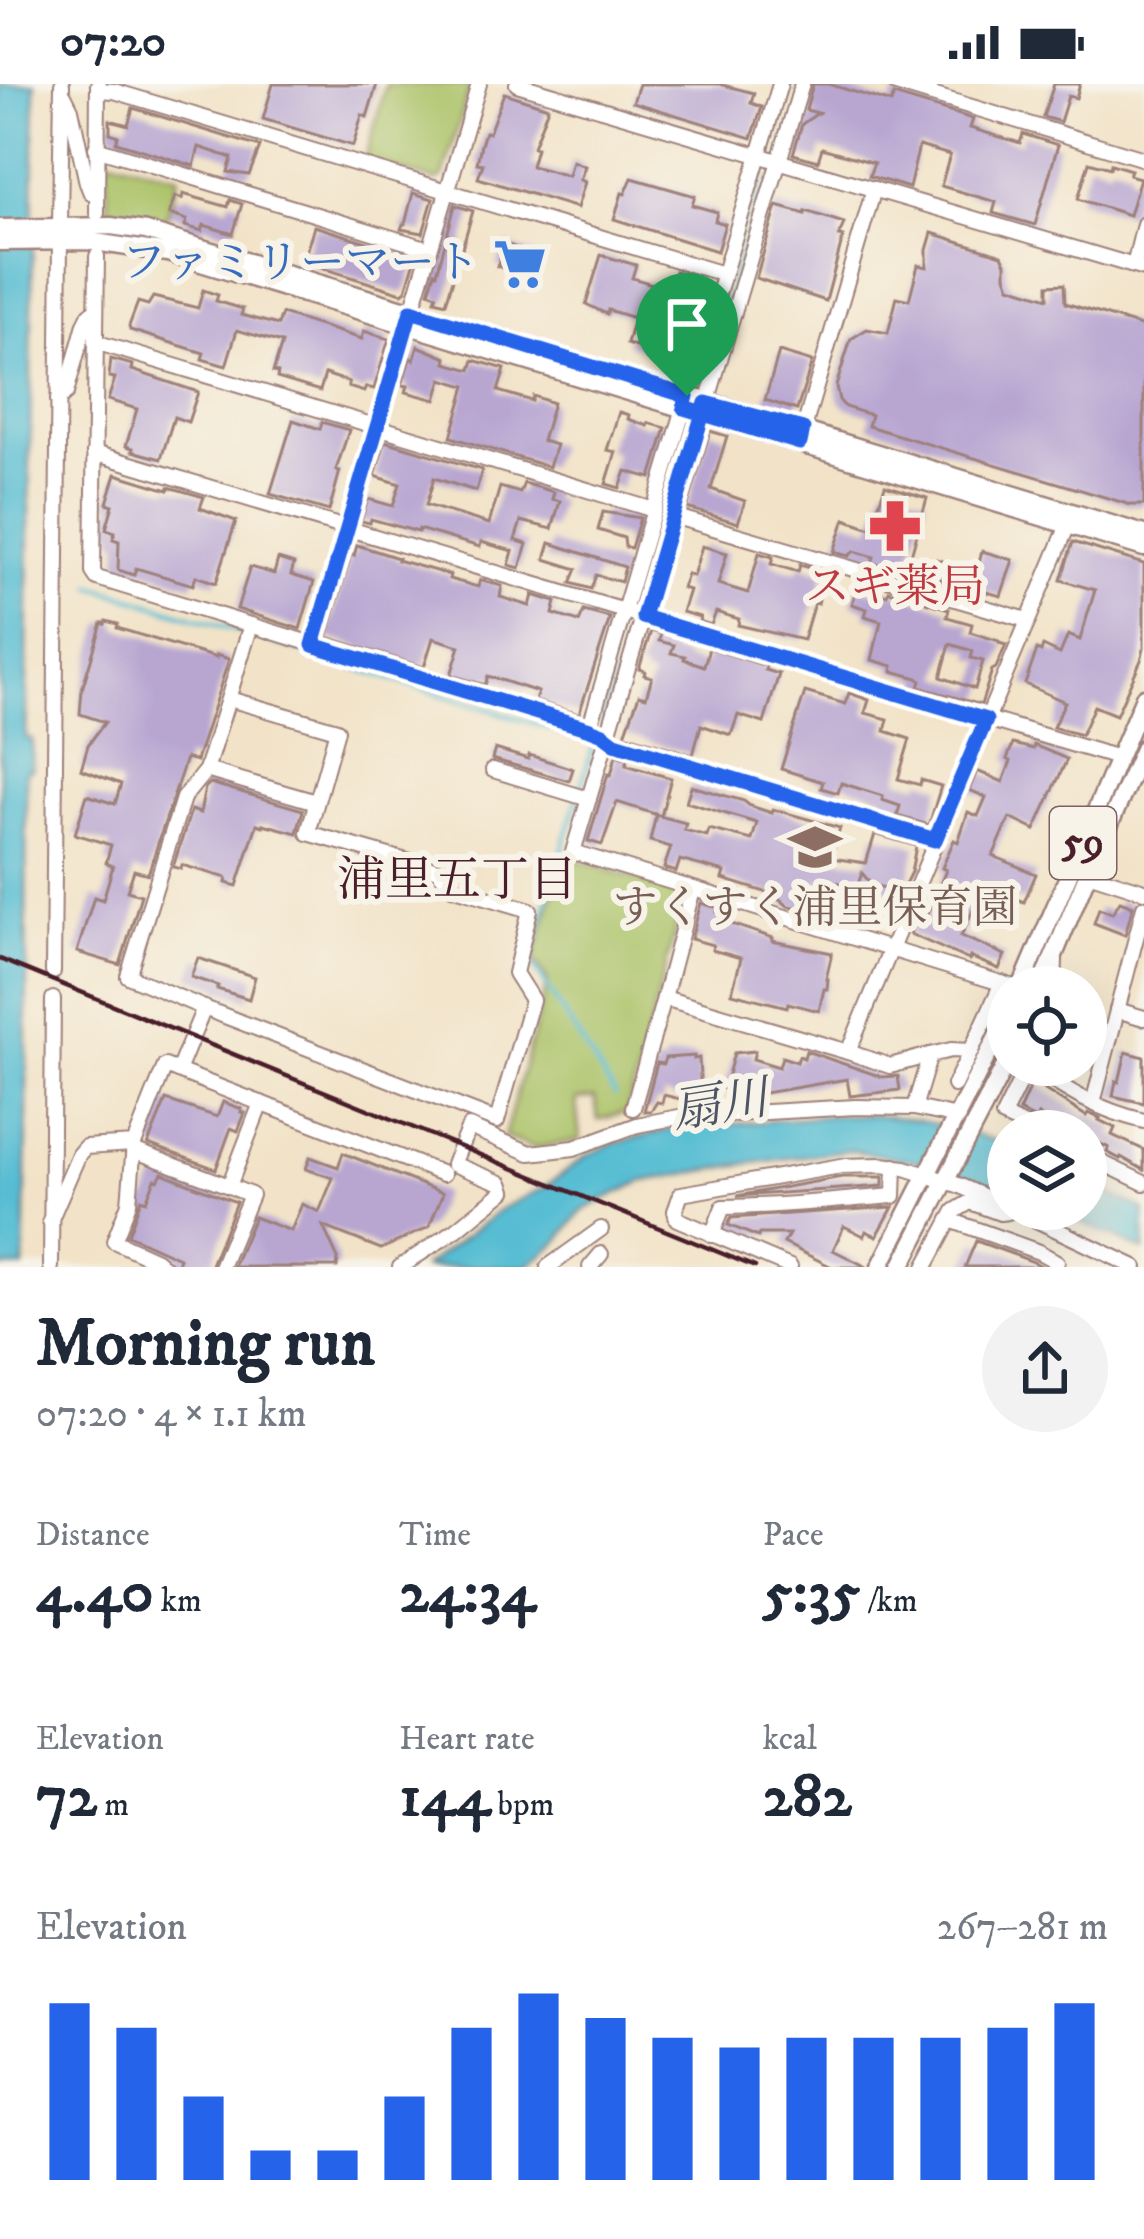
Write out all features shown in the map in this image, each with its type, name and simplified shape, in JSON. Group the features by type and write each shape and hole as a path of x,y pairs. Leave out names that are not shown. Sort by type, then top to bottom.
{"main road":[{"path":"0,228 168,253 410,318 1144,534"},
{"path":"0,242 57,233"},
{"path":"801,436 1144,548"},
{"name":"59","path":"1021,966 1144,698"},
{"name":"59","path":"1051,966 1142,758"},
{"path":"880,1267 987,1058"},
{"path":"901,1267 995,1086"}],"street":[{"path":"313,645 478,84"},
{"path":"517,84 1139,267 1144,224"},
{"path":"590,729 780,84"},
{"path":"802,84 608,736 582,797 573,852 987,978"},
{"path":"896,84 1144,159"},
{"path":"97,214 98,87 723,274"},
{"path":"62,88 87,183 91,194 97,195"},
{"path":"53,972 62,88"},
{"path":"97,148 429,249"},
{"path":"801,436 874,189"},
{"path":"97,256 93,572 98,578 249,632 313,645 935,840"},
{"path":"58,400 66,393 85,323 96,310"},
{"path":"95,342 654,510"},
{"path":"94,453 1118,758"},
{"path":"673,515 1027,620"},
{"path":"848,1052 1068,525"},
{"path":"229,699 337,730 308,833 437,870 452,886 530,910 515,973 532,1000 497,1120 128,976 183,798 206,770 249,632"},
{"path":"206,770 316,802"},
{"path":"493,770 582,797"},
{"path":"1088,873 1144,891"},
{"path":"633,1108 693,889"},
{"path":"1094,1103 1144,908"},
{"path":"1055,955 1055,966"},
{"path":"664,998 890,1066 951,1050 970,1051"},
{"path":"51,1267 53,999"},
{"path":"178,1071 204,1008"},
{"path":"1118,1010 1144,1018"},
{"path":"954,1084 987,1025"},
{"path":"914,1108 930,1055"},
{"path":"164,1267 114,1241 129,1204 134,1147 165,1066 442,1174"},
{"path":"1059,1086 1114,1114 1144,1121"},
{"path":"229,1186 261,1103"},
{"path":"400,1267 456,1231 504,1191 501,1183 453,1164 469,1127 530,1153 574,1148 637,1125 702,1115 914,1108 957,1119"},
{"path":"50,1221 85,1147 134,1147 251,1195 221,1267"},
{"path":"1107,1165 1144,1183"},
{"path":"790,1267 677,1219 681,1194 842,1166 895,1166 949,1178 987,1196"},
{"path":"712,1235 723,1207 894,1196 895,1166"},
{"path":"925,1267 955,1210 970,1202 987,1208"},
{"path":"950,1220 1039,1252 1057,1262 1054,1267"},
{"path":"548,1267 601,1229"},
{"path":"1057,1230 1135,1267"},
{"path":"590,1267 601,1254"}],"green space":[{"path":"386,84 471,84 443,177 436,181 365,160"},
{"path":"113,159 179,176 164,225 108,214 107,162"},
{"path":"564,856 682,893 684,898 627,1112 598,1120 595,1098 576,1100 580,1140 533,1148 504,1137 548,981 534,959"}],"water":[{"path":"0,84 35,84 24,1267 0,1267"},
{"name":"扇川","path":"842,1115 922,1121 987,1138 987,1183 916,1161 848,1150 737,1165 644,1181 582,1211 557,1243 527,1267 424,1267 503,1208 545,1187 586,1156 612,1144 672,1129"},
{"path":"1107,1193 1144,1210 1144,1251 1098,1230 1107,1230"}],"building":[{"path":"273,84 377,84 353,146 263,119"},
{"path":"639,84 719,84 754,93 751,103 762,107 752,138 633,102"},
{"path":"813,84 891,103 894,95 973,119 970,128 1020,143 1023,134 1058,145 1035,225 993,213 996,202 941,186 950,155 919,146 909,188 869,176 874,163 822,148 818,161 793,154 802,124 818,113 806,110"},
{"path":"1054,84 1080,84 1076,98 1068,96 1060,122 1043,117"},
{"path":"504,93 548,107 531,166 568,176 572,161 585,166 577,208 478,178 483,164 477,163 481,145"},
{"path":"133,108 260,147 249,175 228,172 232,158 199,147 194,166 116,142 110,120 128,125"},
{"path":"1089,162 1131,170 1129,175 1140,178 1129,215 1078,199"},
{"path":"632,178 695,196 692,205 717,212 715,221 725,224 717,251 614,219"},
{"path":"413,193 433,199 423,233 401,229"},
{"path":"183,194 228,207 230,200 242,204 233,234 204,225 202,231 185,226 187,220 169,214 175,196 182,199"},
{"path":"455,205 473,211 446,303 429,292"},
{"path":"777,206 844,223 826,301 756,278"},
{"path":"314,226 416,257 406,290 402,293 303,262"},
{"path":"932,233 1002,255 1010,286 1048,298 1048,285 1064,284 1065,303 1144,327 1144,505 868,426 871,415 845,407 839,400 836,386 851,339 867,329 888,333 897,297 909,300 918,265 927,267"},
{"path":"506,244 540,257 533,279 497,266"},
{"path":"601,255 636,265 632,278 669,289 675,271 692,276 679,323 688,326 679,353 652,344 650,351 627,344 634,318 608,310 607,314 586,304"},
{"path":"203,290 218,295 216,301 243,309 241,315 278,325 282,314 362,339 364,331 389,339 374,389 366,387 364,392 325,374 320,391 277,378 278,373 273,372 282,343 237,330 226,366 202,359 204,353 130,330 138,302 148,305 153,297 198,308"},
{"path":"418,346 447,358 446,363 471,370 474,360 505,369 498,391 553,403 542,441 556,445 549,467 451,437 466,386 442,379 436,400 406,392 408,386 402,385"},
{"path":"779,352 812,362 797,410 765,400"},
{"path":"111,359 198,392 188,422 174,417 161,459 126,446 137,409 108,400 115,378 109,377"},
{"path":"619,412 648,426 666,428 651,478 626,471 620,488 606,484 616,452 607,450"},
{"path":"293,420 320,429 322,422 349,430 329,511 270,494"},
{"path":"710,431 727,436 711,489 745,501 738,523 687,508"},
{"path":"385,441 482,470 476,491 434,478 426,505 489,524 500,487 520,493 524,483 554,492 552,499 560,501 552,529 521,521 515,540 527,544 520,568 509,565 513,551 371,519 370,523 361,521 368,499 393,506 400,484 375,476"},
{"path":"116,474 204,497 200,508 236,521 216,583 196,576 193,585 136,568 134,575 118,570 119,541 113,539 115,532 106,529 113,505 107,503"},
{"name":"スギ薬局","path":"885,485 927,498 906,573 872,563 874,557 854,551 849,556 834,552 845,519 871,528"},
{"path":"603,512 640,518 631,548 625,547 624,538 598,530"},
{"path":"1073,542 1144,564 1141,660 1116,715 1094,706 1081,735 1053,727 1065,702 1025,684 1037,650 1041,652 1043,646 1060,654 1068,635 1080,640 1095,590 1061,580"},
{"path":"550,543 625,567 621,582 596,575 591,589 571,583 577,569 545,559"},
{"path":"357,545 450,575 449,579 478,587 480,580 502,586 500,597 530,606 533,595 556,602 553,614 579,622 584,611 610,618 579,714 535,701 538,692 488,676 485,685 451,675 460,646 433,638 424,667 327,637"},
{"path":"702,546 727,553 718,584 748,593 759,553 773,557 771,564 798,572 800,565 824,572 818,604 814,603 803,640 738,625 739,619 716,612 711,625 682,612 689,590 682,588 687,574 693,576"},
{"path":"982,551 1013,560 1001,596 931,577 936,559 977,569"},
{"path":"278,559 294,564 291,575 314,582 300,629 237,609 250,567 274,574"},
{"path":"857,587 887,595 889,591 949,609 947,617 972,624 970,632 1006,645 981,705 919,687 918,678 872,660 881,621 865,616 867,609 852,604","holes":["950,644 973,651 971,658 983,661 975,689 941,677"]},
{"path":"106,621 229,659 196,761 186,758 148,874 134,870 127,891 141,895 120,965 77,952 94,897 103,900 113,866 106,863 111,845 75,834 87,795 115,804 121,784 81,769 88,745 105,722 80,714 82,689"},
{"path":"651,631 661,634 659,641 674,645 671,653 704,666 709,648 779,674 764,723 738,715 731,735 701,725 693,755 625,734 639,695 646,697 652,677 639,669"},
{"path":"805,692 845,704 849,693 869,700 865,713 888,719 885,731 910,739 898,779 941,786 929,825 897,816 900,806 882,800 883,796 841,783 838,793 821,788 823,782 781,769"},
{"path":"1013,744 1033,749 1034,745 1067,759 1035,830 1010,818 993,856 1036,874 1024,902 984,886 961,936 1005,955 1000,966 992,966 910,934 916,919 924,923 968,812 978,816 986,797 969,790 977,771 1003,782 1011,761 1007,759"},
{"path":"495,749 573,769 569,781 492,759"},
{"path":"616,755 628,759 626,765 671,778 661,816 617,802 602,845 588,841"},
{"path":"210,783 303,810 297,833 257,824 237,886 226,883 227,878 182,865 181,869 173,867 191,810 200,813"},
{"path":"691,786 772,813 773,809 840,828 831,858 866,863 875,834 916,846 911,872 901,892 872,885 862,873 856,890 818,880 814,910 788,906 775,895 723,879 725,872 680,860 676,872 664,868 671,847 650,841 656,815 686,823 684,830 707,836 709,829 752,840 757,823 686,802"},
{"path":"1120,901 1133,906 1125,935 1094,923 1099,908 1112,913"},
{"path":"701,903 718,908 720,920 772,941 832,953 819,1011 732,993 741,958 691,939"},
{"path":"198,958 255,977 249,999 191,977"},
{"path":"755,1051 753,1059 779,1067 782,1057 797,1062 806,1051 882,1077 898,1076 900,1090 850,1096 847,1079 759,1094 724,1089 734,1053"},
{"path":"1126,1052 1144,1057 1144,1103 1113,1096"},
{"path":"699,1058 701,1096 696,1103 664,1095 662,1103 644,1111 657,1063"},
{"path":"1030,1086 1038,1086 1076,1110 1019,1110"},
{"path":"166,1100 217,1117 223,1102 245,1113 238,1131 231,1128 216,1169 148,1144"},
{"path":"1107,1124 1115,1128 1112,1135 1144,1150 1144,1170 1107,1152"},
{"path":"343,1153 443,1193 429,1227 381,1249 323,1226 337,1267 233,1267 254,1217 291,1231 302,1204 319,1212 333,1178 306,1169 310,1157 338,1167"},
{"path":"162,1173 236,1202 210,1267 176,1267 179,1258 128,1235 141,1199 146,1201"},
{"path":"842,1177 883,1177 883,1186 737,1196"},
{"path":"893,1207 877,1236 866,1231 864,1236 844,1226 833,1250 867,1267 832,1267 784,1243 789,1234 758,1237 728,1225 731,1218"},
{"path":"976,1241 1034,1262 1043,1267 965,1267"}],"waterway":[{"path":"771,150 791,84"},
{"path":"702,383 766,168"},
{"path":"636,605 689,426"},
{"path":"92,586 594,742"},
{"path":"601,721 630,623"},
{"path":"595,739 530,960 615,1095"}],"railway":[{"path":"0,959 755,1267"}],"place":[{"name":"ファミリーマート","path":"520,264"},
{"name":"スギ薬局","path":"895,526"},
{"name":"すくすく浦里保育園","path":"815,847"}],"district":[{"name":"浦里五丁目","path":"457,881"}],"route":[{"path":"687,396 411,311 313,645 935,840 986,720 643,617 703,414 706,403 803,429 800,443 703,414 684,408 687,396"}]}
